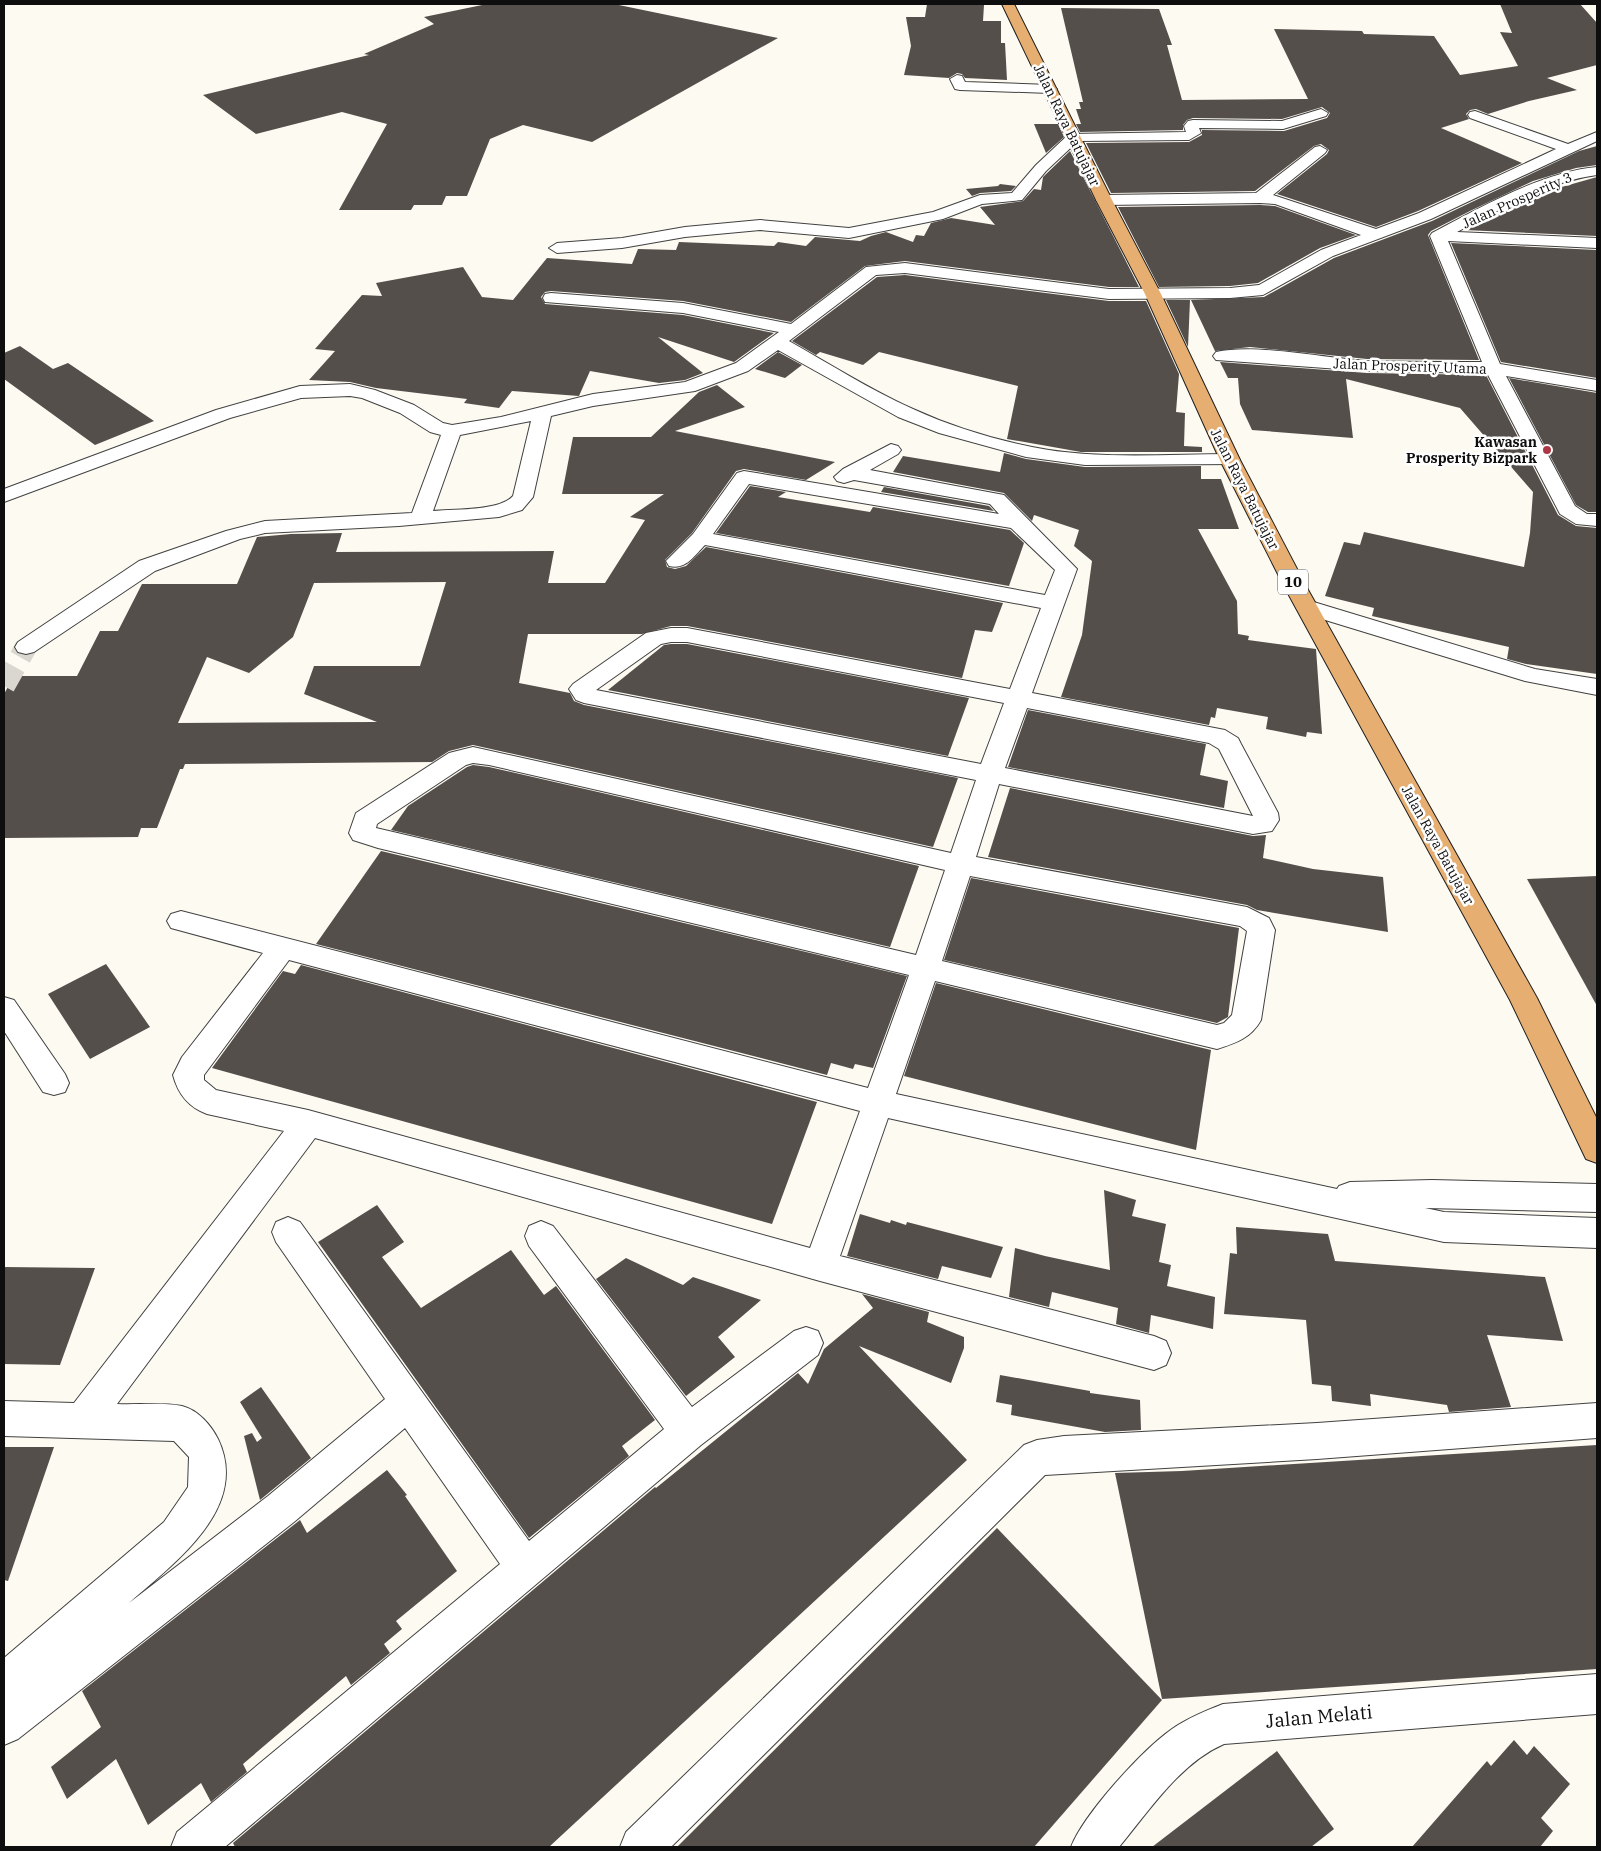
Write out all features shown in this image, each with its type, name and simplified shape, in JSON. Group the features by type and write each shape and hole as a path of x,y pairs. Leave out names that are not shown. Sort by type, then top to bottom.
{"highway":[{"name":"Jalan Raya Batujajar","path":"1008,4 1104,200 1153,294 1230,460 1307,607 1524,998 1597,1150"}],"street":[{"path":"957,79 960,86 1050,89"},
{"path":"557,248 622,243 685,232 760,225 845,233 887,227 937,216 980,200 1017,197 1041,168 1074,137 1189,136 1194,134 1190,126 1193,124 1283,124 1321,113"},
{"path":"1475,115 1569,149"},
{"path":"4,496 223,414 300,392 350,390 368,394 407,409 437,428 452,431 542,414 593,400 688,387 742,367 872,270 880,268 905,268 1109,294 1230,293 1263,290 1327,253 1425,216 1597,136"},
{"path":"1260,198 1320,150"},
{"name":"Jalan Prosperity 3","path":"1438,236 1465,221 1550,184 1588,170 1597,171"},
{"path":"1104,200 1260,198 1285,202 1374,234"},
{"path":"1597,243 1438,236 1493,368 1566,510 1584,520 1597,520"},
{"path":"551,298 682,308 794,330"},
{"path":"777,342 905,413 946,429 990,442 1033,453 1085,459 1230,460"},
{"name":"Jalan Prosperity Utama","path":"1222,356 1258,356 1358,365 1493,368 1597,385"},
{"path":"26,647 147,566 233,535 265,527 420,518 499,511 515,506 523,496 542,414"},
{"path":"420,518 452,431"},
{"path":"823,490 891,450"},
{"path":"820,1266 925,970 990,774 1066,569 994,498 850,473"},
{"path":"677,561 700,538 743,478 1018,523"},
{"path":"700,538 1052,603"},
{"path":"1307,607 1532,676 1597,687"},
{"path":"687,635 1019,697 1216,736 1226,740 1265,813 1266,820 1262,825 1253,825 990,774 592,698 584,695 581,689 654,638 687,635"},
{"path":"473,756 508,761 959,864 1247,917 1259,925 1261,930 1246,1020 1234,1031 1218,1038 370,837 362,833 362,826 365,819 442,769 458,759 473,756"},
{"path":"181,920 877,1103 1306,1198 1444,1227 1597,1233"},
{"path":"283,947 188,1075 191,1086 207,1101 308,1123 820,1266 1154,1353"},
{"path":"4,1008 54,1083"},
{"path":"83,1420 308,1123"},
{"path":"1306,1198 1432,1194 1597,1198"},
{"path":"288,1232 526,1570"},
{"path":"541,1236 688,1432"},
{"path":"192,1847 526,1570 688,1432 806,1343"},
{"path":"4,1725 281,1509 409,1402"},
{"path":"4,1418 182,1424 200,1441 207,1456 206,1490 194,1512 177,1536 4,1684"},
{"path":"641,1847 1020,1472 1037,1458 1064,1454 1316,1441 1597,1420"},
{"name":"Jalan Melati","path":"1092,1847 1173,1753 1199,1734 1215,1726 1597,1694"}],"building":[{"path":"487,4 614,4 778,38 592,142 523,125 490,139 467,196 446,196 442,205 414,205 411,210 339,210 387,124 342,112 256,134 203,95 369,55 364,54 434,24 424,17"},
{"path":"927,4 984,5 983,21 1001,21 1001,43 1005,43 1007,80 965,78 962,74 957,73 949,78 904,75 911,46 906,17 925,17"},
{"path":"1500,4 1580,4 1597,23 1597,65 1547,78 1577,90 1529,101 1488,114 1476,109 1470,110 1466,114 1469,119 1441,128 1522,163 1418,211 1376,227 1277,194 1327,154 1329,150 1321,144 1314,146 1255,191 1111,193 1086,143 1189,142 1202,135 1202,130 1284,131 1327,118 1330,113 1322,107 1282,119 1193,118 1187,120 1183,125 1183,130 1080,132 1076,124 1081,124 1076,109 1081,109 1079,102 1083,102 1061,8 1159,9 1172,45 1167,45 1182,100 1308,99 1274,29 1362,31 1364,34 1434,36 1460,75 1518,66 1500,32 1512,33"},
{"path":"1034,124 1058,124 1064,137 1046,153"},
{"path":"1597,146 1597,165 1576,168 1533,181 1431,231 1428,235 1479,360 1367,359 1250,347 1215,351 1191,300 1264,297 1334,258 1432,221 1579,151"},
{"path":"1070,151 1139,287 1109,287 905,261 865,266 791,322 683,301 551,291 545,292 541,297 545,304 683,315 774,333 734,362 658,337 703,373 685,380 659,383 590,371 579,396 512,391 499,408 464,403 467,399 376,388 350,382 309,380 335,351 315,349 362,295 382,296 376,283 463,267 482,297 513,300 547,258 632,264 638,249 676,250 679,242 774,246 778,242 806,246 815,237 860,241 886,232 913,242 916,235 924,236 931,223 951,218 995,225 980,207 1023,201 1034,189 1041,190 1043,177"},
{"path":"1597,177 1597,236 1464,230 1544,192"},
{"path":"1000,184 1016,186 1011,191 980,193 972,196 966,189 998,186"},
{"path":"1275,206 1356,235 1320,248 1258,283 1230,286 1159,287 1118,207"},
{"path":"1451,243 1597,250 1597,378 1501,362"},
{"path":"905,275 1109,301 1146,301 1179,374 1176,412 1185,413 1184,446 1202,447 1202,452 1081,452 1007,439 1018,386 879,352 863,365 820,352 816,355 792,341 877,277"},
{"path":"1166,300 1190,300 1188,347"},
{"path":"20,346 53,369 68,363 154,421 95,445 4,379 4,353"},
{"path":"778,352 802,365 785,378 755,369"},
{"path":"1220,362 1367,373 1486,375 1558,515 1576,526 1597,528 1597,674 1526,664 1507,659 1509,647 1372,616 1374,608 1325,596 1344,542 1360,545 1364,532 1524,567 1530,533 1533,492 1460,408 1346,379 1353,438 1252,430 1240,404 1238,378 1228,378"},
{"path":"1509,378 1597,393 1597,512 1588,512 1576,505"},
{"path":"717,385 745,407 675,431 835,462 806,480 744,469 736,471 692,533 665,560 667,567 675,569 686,566 706,547 1003,603 992,632 975,630 962,678 687,626 671,626 642,634 528,634 519,683 570,693 574,701 584,705 958,778 933,847 473,745 449,751 432,762 185,764 183,769 180,769 157,828 141,828 138,837 4,838 4,694 14,676 77,676 100,631 118,631 142,584 237,584 257,537 342,533 336,552 554,551 548,583 605,583 645,520 630,517 664,494 562,494 573,437 651,437 699,392","holes":["446,582 420,666 314,666 304,694 377,722 178,723 207,657 249,673 293,637 314,583"]},
{"path":"1004,453 1026,459 1085,467 1201,466 1201,479 1221,479 1239,529 1198,529 1237,601 1238,634 1249,636 1248,640 1316,649 1322,734 1307,732 1306,737 1266,729 1268,717 1217,708 1215,718 1211,717 1209,725 1061,697 1082,635 1092,561 1074,546 1079,530 1034,515 1032,521 1004,493 893,472 903,456 1000,472"},
{"path":"750,486 786,492 778,497 870,512 873,507 1010,530 1024,543 1009,586 716,533"},
{"path":"884,487 989,506 994,511 881,492"},
{"path":"687,644 969,698 948,756 608,690 664,645"},
{"path":"1028,710 1206,744 1200,775 1228,781 1224,808 1008,767"},
{"path":"473,765 489,767 919,866 890,947 391,830 408,806 467,767"},
{"path":"1010,788 1253,836 1266,835 1263,858 1313,869 1383,877 1388,932 1257,910 1247,905 988,857"},
{"path":"381,851 907,976 873,1068 855,1064 853,1069 831,1063 827,1075 316,944"},
{"path":"1597,876 1597,1006 1527,879"},
{"path":"971,878 1239,928 1228,1017 1217,1023 944,960"},
{"path":"106,964 150,1027 90,1059 48,994"},
{"path":"301,965 817,1102 772,1224 212,1068 283,971 295,974"},
{"path":"936,983 1211,1050 1196,1150 904,1076"},
{"path":"1104,1190 1136,1200 1132,1216 1166,1224 1159,1262 1171,1265 1167,1286 1215,1297 1213,1329 1151,1315 1149,1333 1116,1324 1118,1308 1052,1292 1049,1307 1009,1297 1015,1248 1110,1270"},
{"path":"377,1205 404,1242 382,1257 421,1308 511,1250 544,1295 556,1286 655,1420 622,1446 629,1456 529,1538 318,1242"},
{"path":"860,1214 890,1223 891,1220 906,1225 907,1222 1003,1247 991,1278 942,1266 938,1279 847,1256"},
{"path":"1236,1227 1328,1234 1335,1261 1545,1277 1563,1341 1487,1335 1511,1407 1449,1412 1447,1405 1370,1394 1371,1406 1332,1401 1331,1386 1312,1384 1306,1320 1224,1314 1230,1253 1237,1254"},
{"path":"626,1258 683,1285 693,1277 761,1300 718,1337 735,1357 686,1396 596,1279"},
{"path":"4,1267 95,1268 60,1365 4,1364"},
{"path":"862,1294 929,1312 927,1322 964,1337 964,1348 951,1383 859,1346 967,1460 549,1847 235,1847 233,1843 655,1487 798,1373 808,1384 824,1349 873,1308"},
{"path":"1000,1375 1090,1391 1090,1393 1140,1400 1141,1430 1105,1432 1011,1415 1012,1405 996,1402"},
{"path":"261,1387 311,1458 260,1500 244,1436 252,1433 257,1442 262,1438 240,1402"},
{"path":"1597,1445 1597,1669 1162,1699 1115,1473 1182,1471"},
{"path":"4,1447 54,1447 8,1581 4,1580"},
{"path":"387,1470 407,1495 405,1496 457,1571 396,1621 402,1629 384,1644 390,1653 351,1685 346,1676 243,1764 247,1772 211,1802 201,1783 148,1825 116,1759 67,1799 51,1767 101,1727 82,1691 300,1520 307,1533"},
{"path":"997,1528 1162,1700 1034,1847 677,1847"},
{"path":"1514,1740 1527,1755 1534,1746 1570,1784 1541,1818 1553,1831 1540,1847 1412,1847 1487,1761 1491,1766"},
{"path":"1277,1751 1334,1829 1311,1847 1152,1847"}],"tunnel":[{"path":"4,686 26,647"}],"place":[{"name":"Kawasan Prosperity Bizpark","path":"1547,450"}]}
